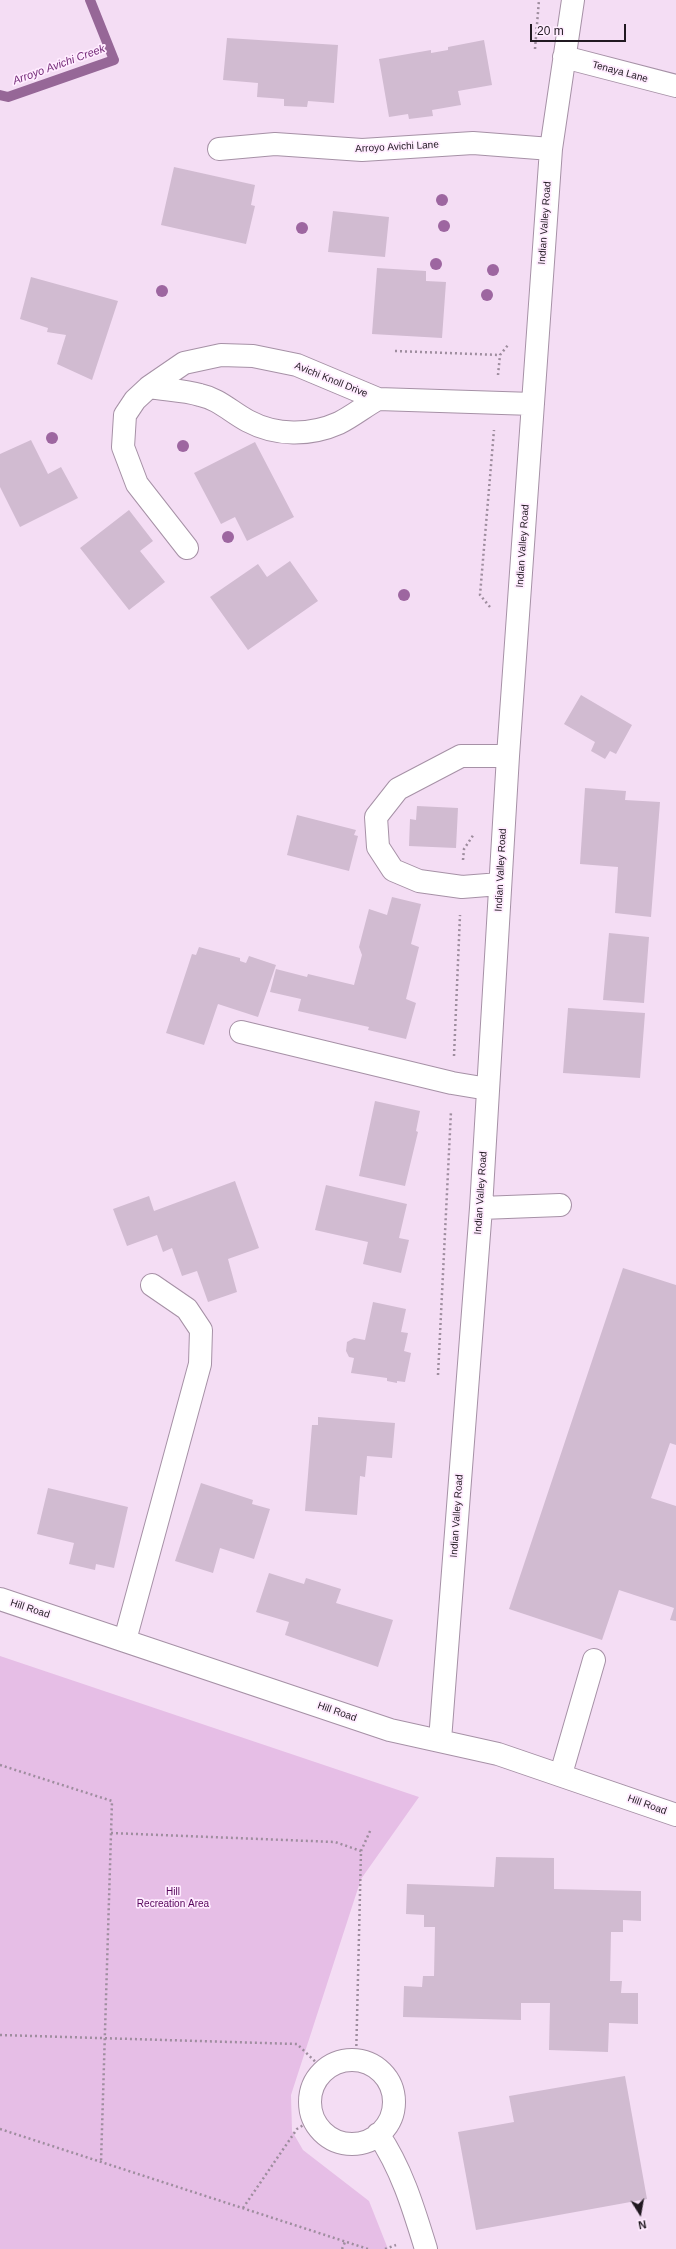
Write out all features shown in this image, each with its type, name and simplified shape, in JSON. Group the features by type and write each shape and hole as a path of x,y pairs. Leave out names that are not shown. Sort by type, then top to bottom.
{"street":[{"name":"Indian Valley Road","path":"440,1740 481,1208 508,756 551,149 573,0"},
{"name":"Tenaya Lane","path":"564,57 676,86"},
{"name":"Arroyo Avichi Lane","path":"219,149 275,144 362,150 472,143 551,149"},
{"name":"Avichi Knoll Drive","path":"187,548 137,484 123,447 125,415 135,400 149,387 184,363 202,358 237,354 267,358 297,365 378,398 533,404"},
{"name":"Avichi Knoll Drive","path":"149,387 200,395 220,402 236,415 251,423 285,432 303,432 334,425 378,398"},
{"path":"500,884 462,887 418,881 393,870 378,847 376,817 398,789 462,756 508,756"},
{"path":"241,1032 452,1083 488,1089"},
{"path":"481,1208 560,1205"},
{"path":"125,1640 200,1364 201,1330 187,1309 152,1285"},
{"name":"Hill Road","path":"0,1599 390,1730 498,1754 561,1774 676,1815"},
{"path":"561,1774 594,1660"},
{"path":"345,2061 356,2061 362,2061 377,2068 388,2080 394,2096 393,2112 386,2127 374,2138 359,2144 342,2144 327,2137 313,2119 310,2109 310,2093 317,2077 329,2066 345,2061"},
{"path":"378,2134 389,2150 417,2217 426,2249"}],"path":[{"path":"395,351 500,355"},
{"path":"0,1765 112,1801 101,2162"},
{"path":"356,2061 361,1851 372,1829"},
{"path":"111,1834 335,1842 361,1851"},
{"path":"0,2035 297,2044 325,2070"},
{"path":"243,2208 297,2129 313,2119"},
{"path":"0,2129 368,2249"},
{"path":"342,2249 345,2242"}],"green space":[{"name":"Hill Recreation Area","path":"0,1656 419,1797 361,1879 291,2095 292,2131 303,2150 369,2201 388,2249 0,2249"}],"building":[{"path":"227,38 338,45 334,103 308,101 307,107 284,106 284,99 257,97 258,83 223,80"},
{"path":"484,40 492,85 458,91 461,105 432,110 433,116 409,119 408,114 389,117 379,59 431,50 431,53 448,50 448,47"},
{"path":"174,167 255,185 251,205 255,206 246,244 161,225"},
{"path":"333,211 389,217 385,257 328,252"},
{"path":"377,268 426,271 426,281 446,282 442,338 372,334"},
{"path":"31,277 118,301 92,380 57,364 66,335 47,332 48,328 20,319"},
{"path":"31,440 48,474 61,467 78,498 20,527 0,487 0,454"},
{"path":"255,442 294,517 247,541 235,517 221,524 194,473"},
{"path":"129,510 153,541 140,551 165,582 129,610 80,548"},
{"path":"290,561 318,601 248,650 210,597 258,564 267,577"},
{"path":"581,695 632,725 616,754 610,751 605,759 591,751 595,742 564,724"},
{"path":"585,788 626,791 625,800 660,802 651,917 615,913 618,867 580,864"},
{"path":"417,806 458,808 456,848 409,846 410,819 416,820"},
{"path":"297,815 356,830 354,835 358,836 349,871 287,855"},
{"path":"392,897 421,904 411,944 419,947 406,999 416,1003 406,1039 368,1030 369,1027 298,1011 301,999 270,992 276,969 307,977 308,974 354,985 362,955 359,947 369,909 387,915"},
{"path":"609,933 649,937 644,1003 603,1000"},
{"path":"199,947 240,958 240,961 246,963 249,956 276,965 258,1017 218,1004 204,1045 166,1033 192,954 196,955"},
{"path":"568,1008 645,1013 640,1078 563,1073"},
{"path":"375,1101 420,1111 416,1131 418,1132 405,1186 359,1176"},
{"path":"235,1181 259,1248 228,1259 237,1292 208,1302 197,1271 182,1276 172,1248 163,1252 157,1235 127,1246 113,1209 149,1196 154,1211"},
{"path":"326,1185 407,1204 399,1238 409,1240 401,1273 363,1264 368,1242 315,1230"},
{"path":"623,1268 676,1285 676,1445 670,1443 651,1498 676,1506 676,1621 670,1620 674,1608 619,1590 602,1640 509,1609"},
{"path":"373,1302 406,1309 401,1332 408,1333 404,1351 411,1353 405,1382 397,1381 397,1383 387,1381 387,1378 351,1373 354,1358 349,1357 346,1351 347,1342 354,1338 365,1340"},
{"path":"318,1417 395,1423 392,1458 367,1456 365,1477 360,1476 357,1515 305,1511 312,1425 318,1425"},
{"path":"201,1483 253,1500 252,1504 270,1509 254,1559 220,1548 213,1573 175,1561"},
{"path":"48,1488 128,1507 114,1568 96,1564 95,1570 69,1564 74,1543 37,1534"},
{"path":"269,1573 304,1584 306,1578 341,1589 336,1603 393,1620 378,1667 285,1635 289,1622 256,1612"},
{"path":"496,1857 554,1858 554,1889 641,1891 641,1921 623,1920 623,1932 611,1932 610,1981 622,1981 621,1993 638,1993 638,2024 609,2023 608,2052 549,2050 550,2003 521,2003 521,2020 403,2017 404,1986 422,1987 423,1976 434,1976 435,1927 424,1927 424,1915 406,1914 407,1884 494,1887"},
{"path":"625,2076 647,2199 476,2230 458,2132 514,2122 509,2096"}],"waterway":[{"name":"Arroyo Avichi Creek","path":"0,95 8,97 114,60 90,0"}]}
